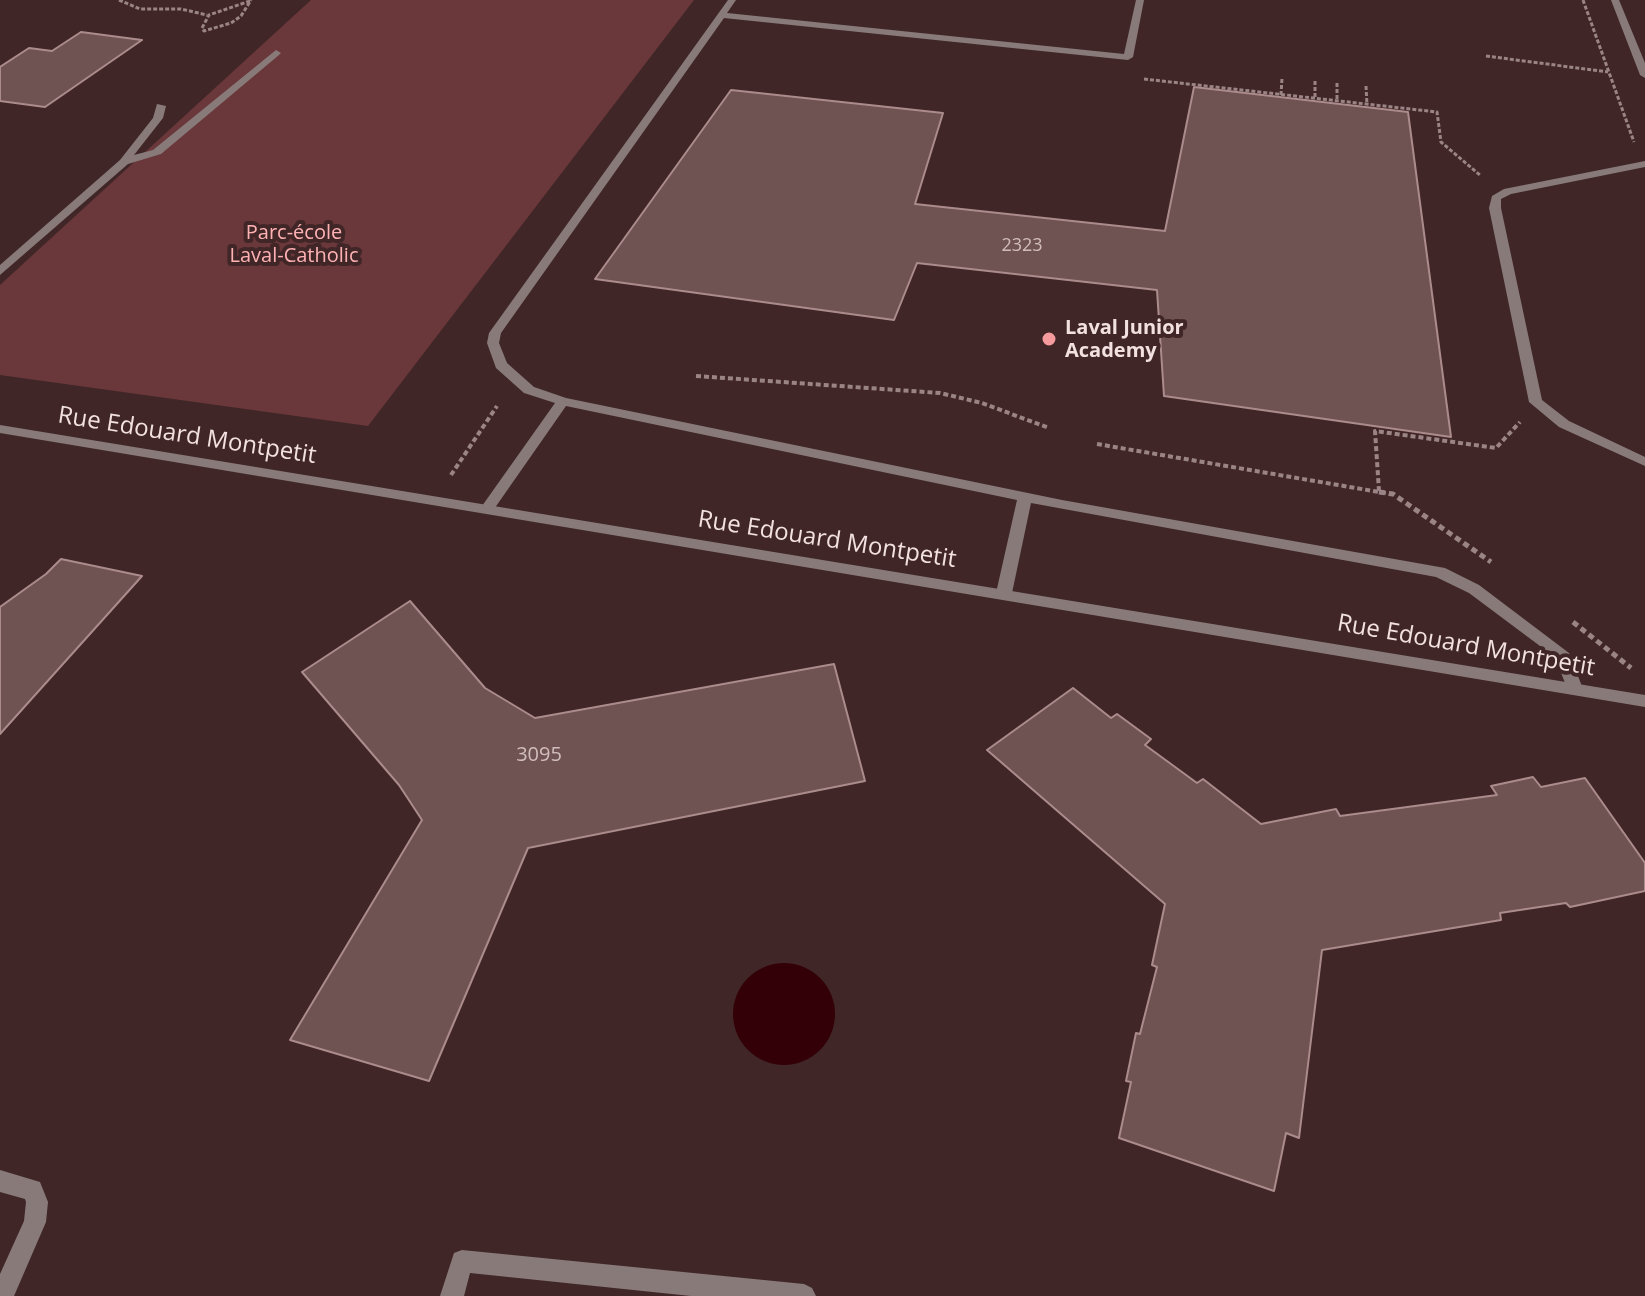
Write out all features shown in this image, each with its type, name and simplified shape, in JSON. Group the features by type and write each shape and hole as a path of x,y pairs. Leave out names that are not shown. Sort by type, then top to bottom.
{"street":[{"path":"732,0 495,333 493,343 501,365 529,390 563,401 1025,497 1440,572 1474,589 1550,645 1563,657 1575,689"},
{"path":"722,15 1128,57 1140,0"},
{"path":"1615,0 1645,75"},
{"path":"124,162 157,152 195,125 276,53"},
{"path":"0,271 124,162 158,118 161,106"},
{"path":"1642,159 1508,191 1496,198 1495,208 1536,402 1564,424 1645,462"},
{"path":"487,509 563,401"},
{"name":"Rue Edouard Montpetit","path":"0,429 1645,701"},
{"path":"1004,593 1025,497"},
{"path":"0,1181 32,1190 37,1202 35,1222 2,1296"},
{"path":"452,1296 462,1261 804,1296"}],"path":[{"path":"119,0 140,9 181,9 208,16"},
{"path":"1583,0 1642,159"},
{"path":"251,1 236,19 204,31 201,25 208,16 251,1"},
{"path":"1486,56 1608,72"},
{"path":"1281,95 1282,78"},
{"path":"1315,81 1315,99"},
{"path":"1158,83 1437,112 1441,142 1489,182"},
{"path":"1337,83 1337,102"},
{"path":"1366,86 1367,105"},
{"path":"696,376 940,393 982,403 1049,428"},
{"path":"450,476 497,406"},
{"path":"1379,491 1375,431 1496,448 1521,421"},
{"path":"1097,444 1379,491 1408,501 1492,563"},
{"path":"1565,616 1632,668"}],"green space":[{"name":"Parc-école Laval-Catholic","path":"311,0 694,0 368,426 0,375 0,285"}],"shaded area":[{"path":"784,963 803,967 820,978 831,995 835,1014 831,1033 820,1050 803,1061 784,1065 765,1061 748,1050 737,1033 733,1014 737,995 748,978 765,967"}],"building":[{"path":"81,32 142,40 45,107 0,101 0,67 29,48 52,51"},
{"name":"Laval Junior Academy","path":"1194,87 1408,112 1451,437 1164,396 1157,290 917,263 894,320 595,279 731,90 943,113 915,204 1165,231"},
{"path":"61,559 142,576 0,734 0,607 46,574"},
{"path":"410,601 485,688 535,718 834,664 865,781 528,848 429,1081 290,1040 422,820 399,785 302,672"},
{"path":"1073,688 1111,718 1117,714 1151,739 1145,745 1197,783 1203,779 1261,824 1336,809 1340,816 1497,795 1491,786 1533,777 1541,787 1585,778 1645,863 1645,891 1570,907 1566,903 1500,913 1501,920 1322,950 1299,1138 1286,1133 1274,1191 1119,1138 1131,1082 1126,1081 1136,1033 1140,1034 1157,967 1152,965 1165,904 987,750"}],"place":[{"name":"Laval Junior Academy","path":"1049,339"}]}
